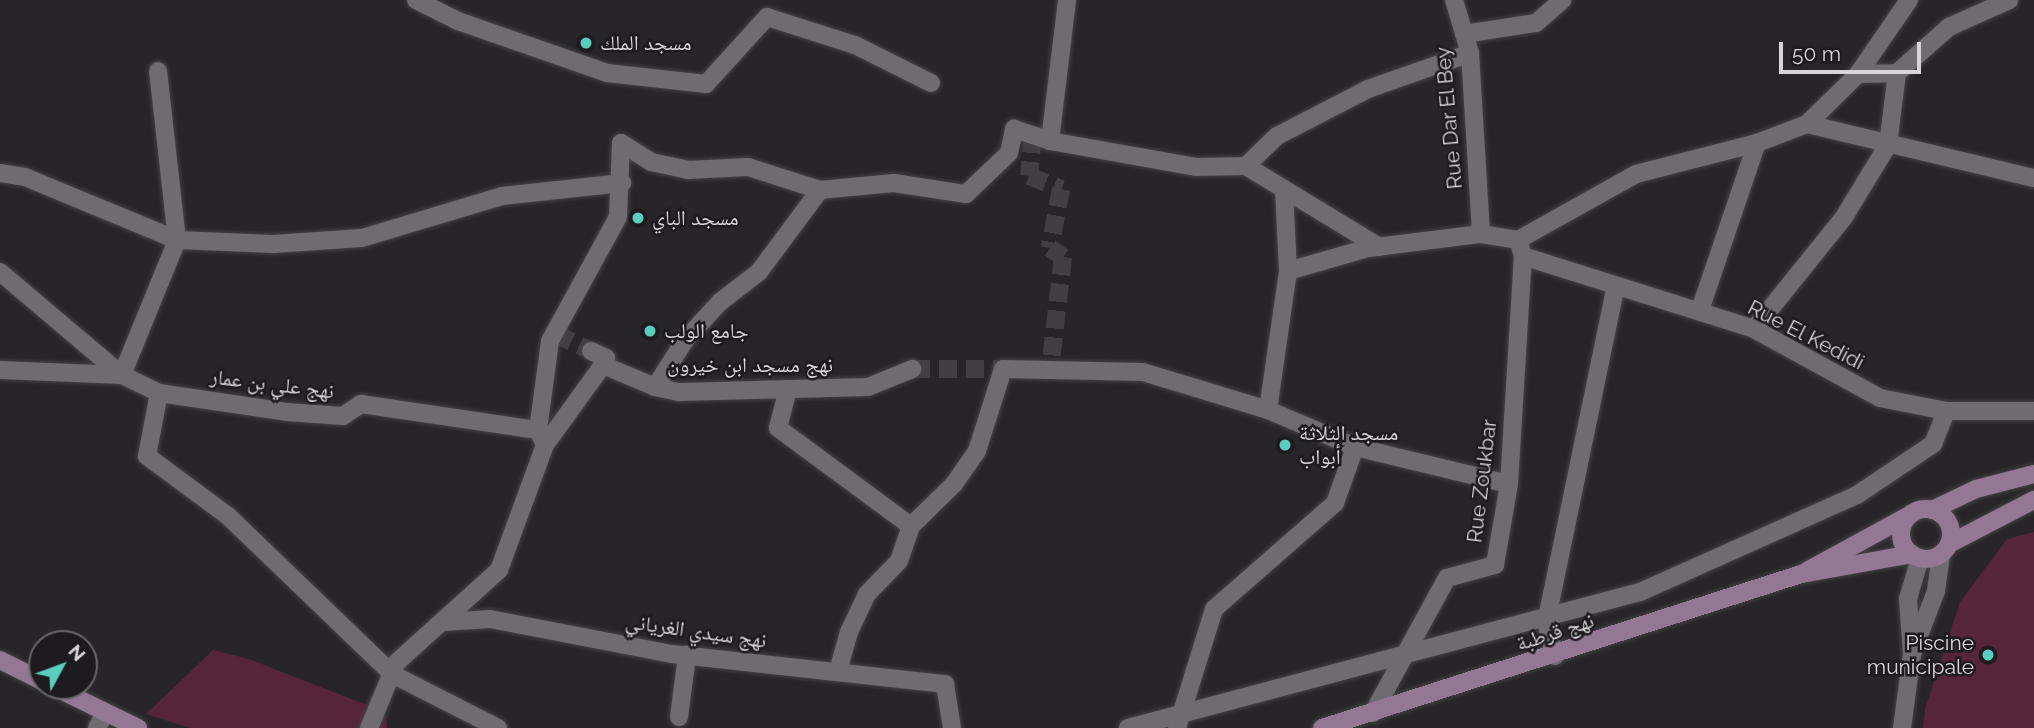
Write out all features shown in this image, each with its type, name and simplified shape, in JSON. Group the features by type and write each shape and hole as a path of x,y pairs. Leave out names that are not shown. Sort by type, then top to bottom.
{"street":[{"path":"416,0 458,22 607,73 706,84 767,17 855,45 931,83"},
{"path":"1050,141 1067,0"},
{"name":"Rue Dar El Bey","path":"1454,0 1470,53 1481,234"},
{"path":"1464,34 1536,23 1562,0"},
{"path":"1520,248 1636,174 1757,143 1807,124 1858,74 1909,0"},
{"path":"1858,74 1897,73 1949,27 2009,0"},
{"path":"1246,166 1277,136 1368,89 1470,53"},
{"path":"0,272 122,376 177,240 158,71"},
{"path":"1754,329 1844,217 1888,145 1897,73"},
{"path":"1807,124 2034,177"},
{"path":"369,728 396,663 499,570 541,438 550,341 618,217 622,183 621,142 651,162 688,170 748,167 820,190 894,183 966,194 1009,153 1014,130 1050,141 1196,167 1246,166 1379,247"},
{"path":"1700,310 1757,143"},
{"path":"0,173 24,177 177,240 273,244 362,239 502,196 622,183"},
{"path":"1268,410 1288,271 1284,189"},
{"path":"655,387 685,340 720,302 759,271 820,190"},
{"name":"Rue El Kedidi","path":"1288,271 1379,247 1481,234 1616,286 1754,329 1880,398 1946,411 2034,411"},
{"name":"Rue Zoukbar","path":"1373,713 1447,578 1495,565 1509,484 1520,248"},
{"path":"1555,656 1548,616 1616,286"},
{"name":"نهج مسجد ابن خيرون","path":"541,438 597,358 655,387 679,392 868,387 912,369"},
{"path":"838,671 849,632 867,594 898,561 911,526 954,484 977,451 1003,369 1143,372 1268,410 1355,447 1509,484"},
{"name":"نهج علي بن عمار","path":"0,370 122,376 159,393 343,416 361,404 541,438"},
{"path":"788,389 778,428 911,526"},
{"path":"159,393 147,456 228,516 392,674 499,728"},
{"path":"1128,728 1179,721 1640,592 1857,495 1933,444 1946,411"},
{"path":"1179,721 1214,608 1335,503 1355,447"},
{"path":"1916,556 1902,541 1908,516 1932,510 1976,489 2034,474"},
{"path":"1916,556 1945,549 2034,500"},
{"path":"1912,654 1936,591 1945,549 1946,519 1932,510"},
{"name":"نهج قرطبة","path":"1801,574 1908,516"},
{"path":"1902,728 1912,654 1908,599 1916,556"},
{"name":"نهج قرطبة","path":"1322,728 1555,656 1801,574 1916,556"},
{"name":"نهج سيدي الغرياني","path":"443,622 490,619 687,655 945,684 952,728"},
{"path":"679,717 687,655"},
{"path":"0,660 28,674"},
{"path":"72,700 101,720 138,728"}],"shaded area":[{"name":"Piscine municipale","path":"2034,532 2034,728 1923,728 1925,709 1960,602 2007,539"},
{"path":"213,650 249,659 377,709 386,715 387,728 190,728 146,714"}],"tunnel":[{"path":"1033,135 1029,176 1061,189 1050,248 1063,257 1050,370"},
{"path":"555,334 591,351"},
{"path":"912,369 1003,369"}],"place":[{"name":"مسجد الملك","path":"586,43"},
{"name":"مسجد الباي","path":"638,218"},
{"name":"جامع الولب","path":"650,331"},
{"name":"مسجد الثلاثة أبواب","path":"1285,445"},
{"name":"Piscine municipale","path":"1988,655"}]}
